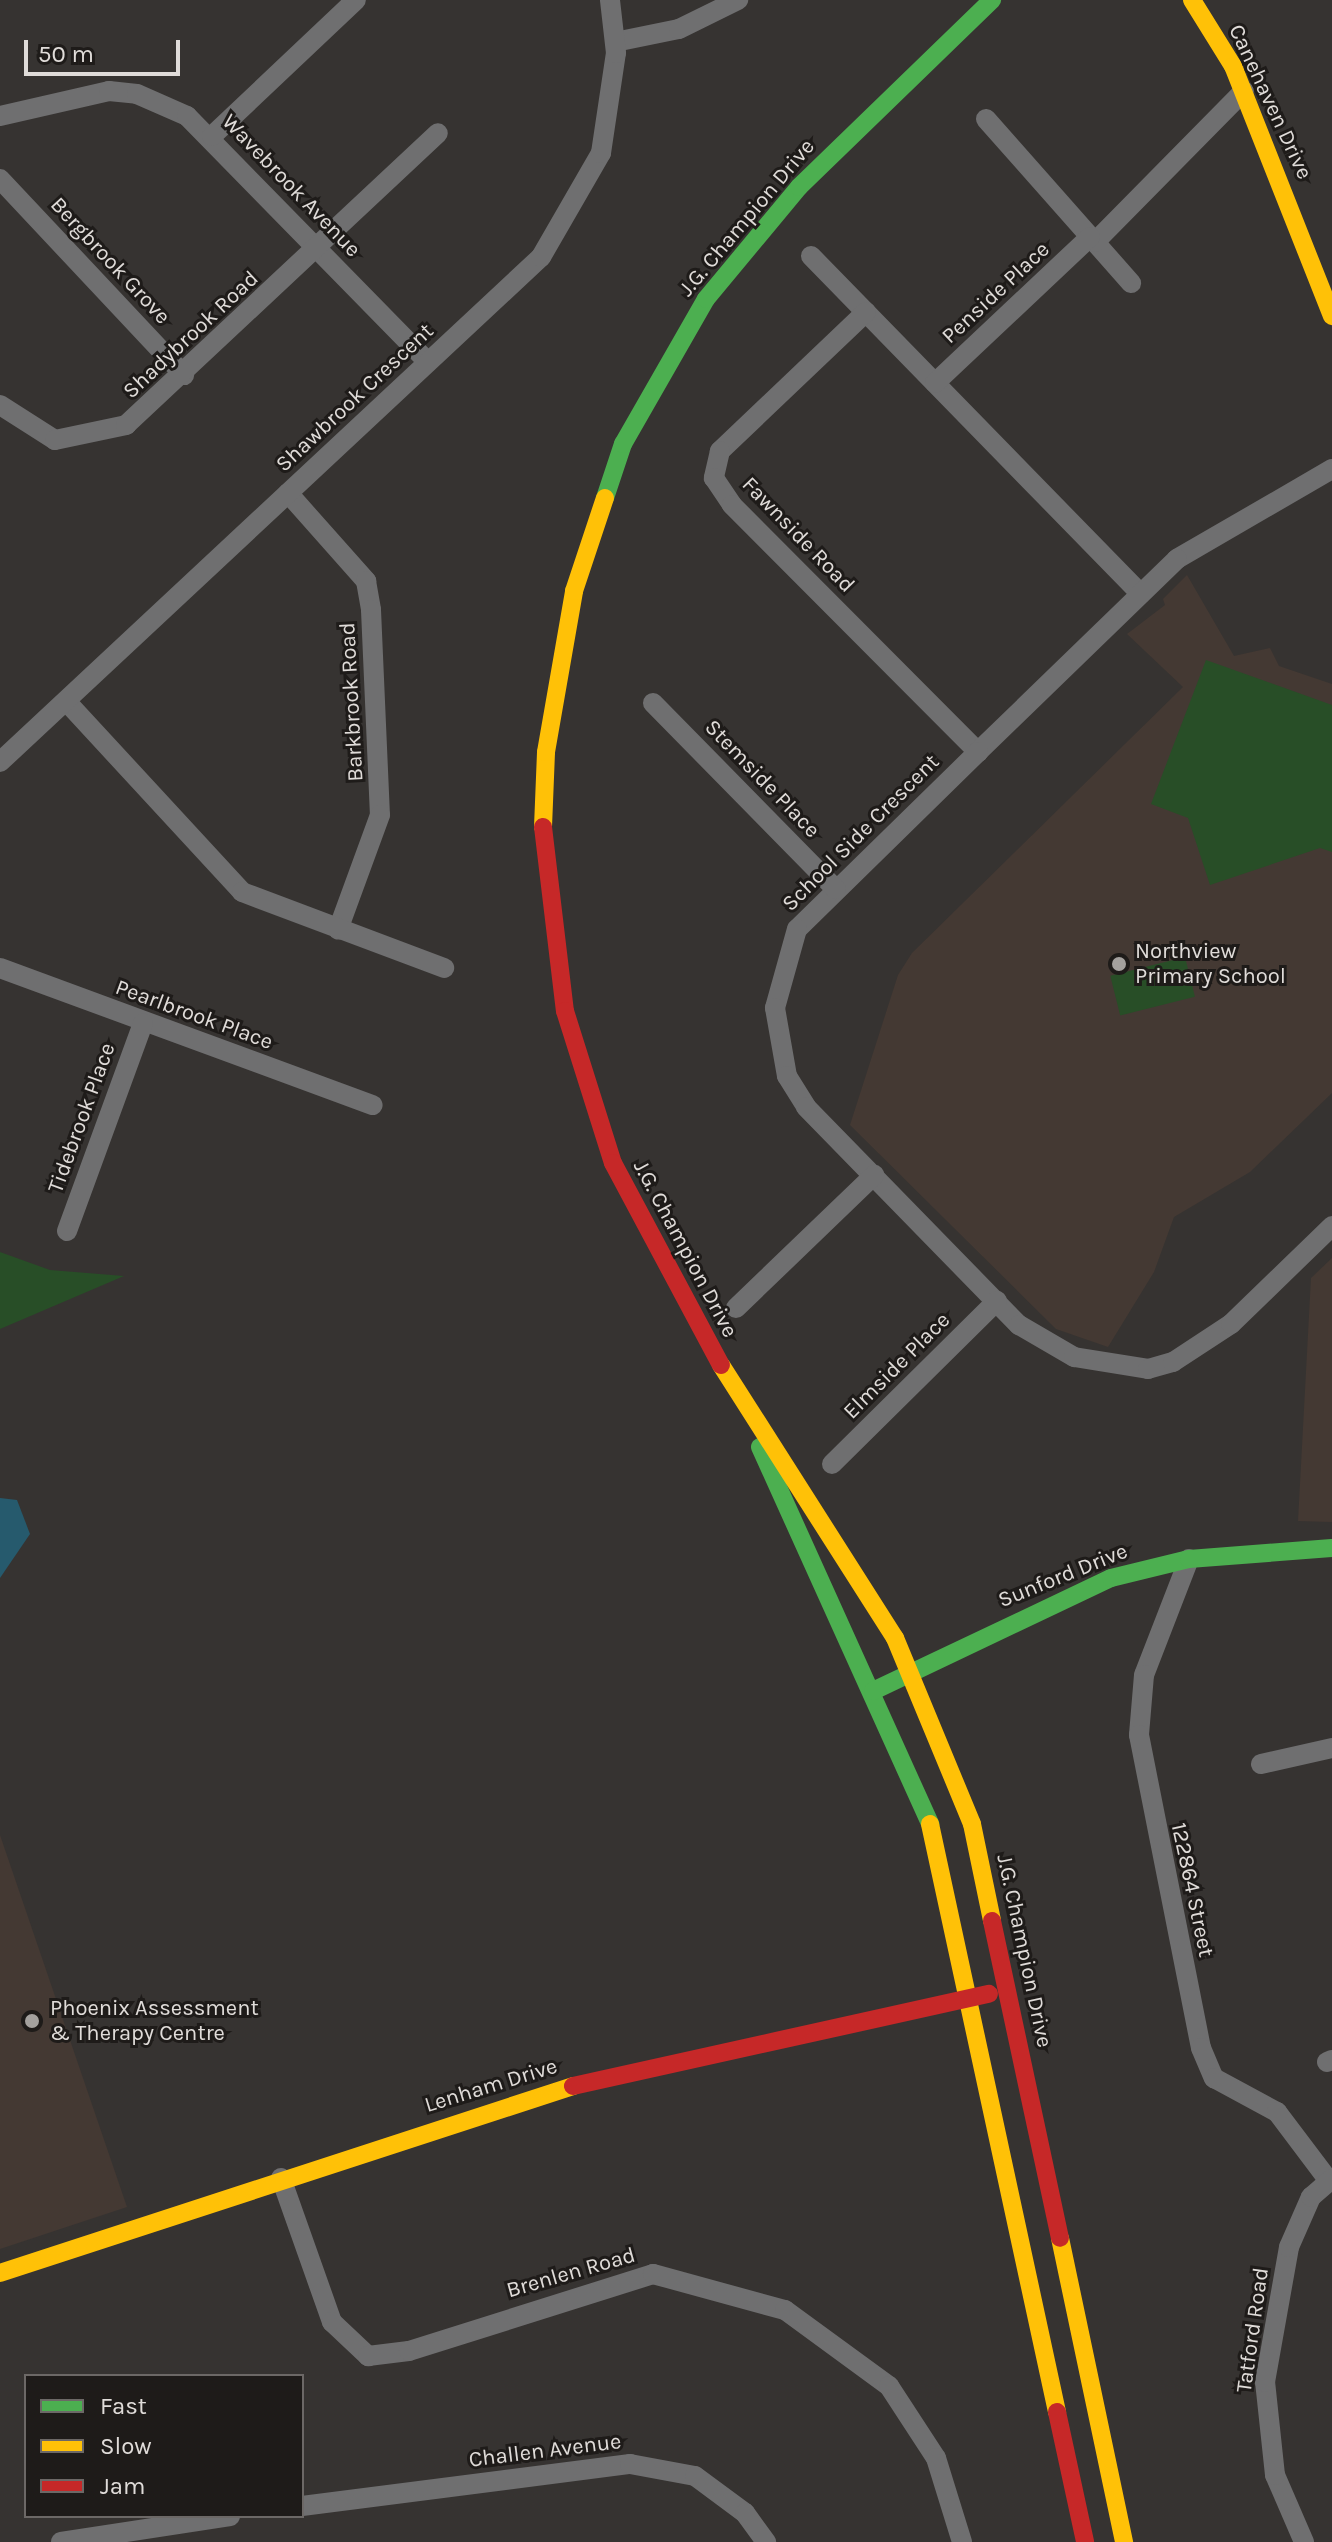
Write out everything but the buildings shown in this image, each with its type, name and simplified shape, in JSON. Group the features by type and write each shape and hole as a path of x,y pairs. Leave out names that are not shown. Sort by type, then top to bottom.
{"main road":[{"name":"J.G. Champion Drive","path":"992,0 799,187 706,299 623,444 595,518 557,671 543,828 565,1011 586,1090 643,1231 750,1420 927,1812 972,1998 1085,2542"},
{"name":"Canehaven Drive","path":"1192,0 1244,91 1330,305"},
{"name":"J.G. Champion Drive","path":"750,1420 801,1487 913,1670 972,1824 1124,2542"},
{"name":"Sunford Drive","path":"873,1691 1046,1603 1189,1559 1332,1548"},
{"name":"Lenham Drive","path":"0,2273 556,2090 1009,1990"}],"street":[{"path":"212,136 356,0"},
{"name":"Shawbrook Crescent","path":"0,762 428,362 564,227 601,153 615,42 610,0"},
{"path":"615,42 679,29 738,0"},
{"name":"Wavebrook Avenue","path":"0,116 109,91 163,103 212,136 428,362"},
{"name":"Penside Place","path":"935,383 1092,239 1244,91"},
{"path":"986,119 1131,283"},
{"name":"Shadybrook Road","path":"0,405 32,430 76,440 126,425 320,248 438,133"},
{"name":"Bergbrook Grove","path":"0,179 184,375"},
{"path":"811,256 1141,594"},
{"name":"Fawnside Road","path":"866,312 720,451 714,478 732,505 978,752"},
{"name":"School Side Crescent","path":"1332,469 1177,559 836,889 797,929 782,969 776,1037 806,1107 997,1301 1048,1346 1110,1366 1148,1369 1173,1362 1231,1324 1332,1226"},
{"name":"Barkbrook Road","path":"288,493 366,581 371,610 380,815 338,930"},
{"path":"66,701 219,873 264,905 444,968"},
{"name":"Stemside Place","path":"653,703 836,889"},
{"name":"Pearlbrook Place","path":"0,969 373,1105"},
{"name":"Tidebrook Place","path":"67,1231 143,1023"},
{"path":"736,1308 874,1175"},
{"name":"Elmside Place","path":"832,1464 997,1301"},
{"name":"122864 Street","path":"1189,1559 1144,1675 1139,1735 1201,2048 1214,2078 1277,2112 1330,2180"},
{"path":"1261,1764 1332,1748"},
{"name":"Brenlen Road","path":"281,2178 332,2322 368,2356 409,2351 653,2274 749,2295 785,2310 889,2386 936,2458 962,2542"},
{"name":"Tatford Road","path":"1304,2542 1275,2475 1265,2382 1289,2247 1311,2197 1330,2180"},
{"name":"Challen Avenue","path":"304,2506 630,2464 695,2476 745,2513 766,2542"},
{"path":"61,2542 217,2518"}],"shaded area":[{"name":"Northview Primary School","path":"1187,575 1234,656 1270,648 1279,666 1332,684 1332,1093 1250,1172 1174,1217 1154,1272 1108,1347 1056,1329 850,1125 898,975 912,953 1183,687 1127,634 1165,605 1163,599"},
{"path":"1332,1258 1332,1522 1298,1521 1311,1278"},
{"name":"Phoenix Assessment & Therapy Centre","path":"0,1835 127,2207 0,2249"}],"green space":[{"path":"1206,660 1332,705 1332,852 1320,848 1210,885 1188,818 1151,804"},
{"path":"1185,957 1195,997 1120,1015 1110,976"},
{"path":"0,1252 50,1270 124,1276 0,1329"}],"water":[{"path":"0,1498 17,1500 30,1534 0,1578"}],"traffic: fast":[{"path":"605,498 623,444 706,299 799,187 992,0"},
{"path":"760,1447 930,1824"},
{"path":"873,1691 1111,1578 1189,1559 1332,1548"}],"traffic: slow":[{"path":"1192,0 1233,66 1332,316"},
{"path":"543,827 546,752 574,591 605,498"},
{"path":"721,1365 895,1638 972,1824 992,1921"},
{"path":"930,1824 1057,2412"},
{"path":"0,2273 573,2086"},
{"path":"1060,2238 1124,2542"}],"traffic: jam":[{"path":"543,827 565,1011 613,1163 721,1365"},
{"path":"992,1921 1060,2238"},
{"path":"573,2086 989,1994"},
{"path":"1057,2412 1085,2542"}],"place":[{"name":"Northview Primary School","path":"1119,964"},
{"name":"Phoenix Assessment & Therapy Centre","path":"32,2021"}]}
